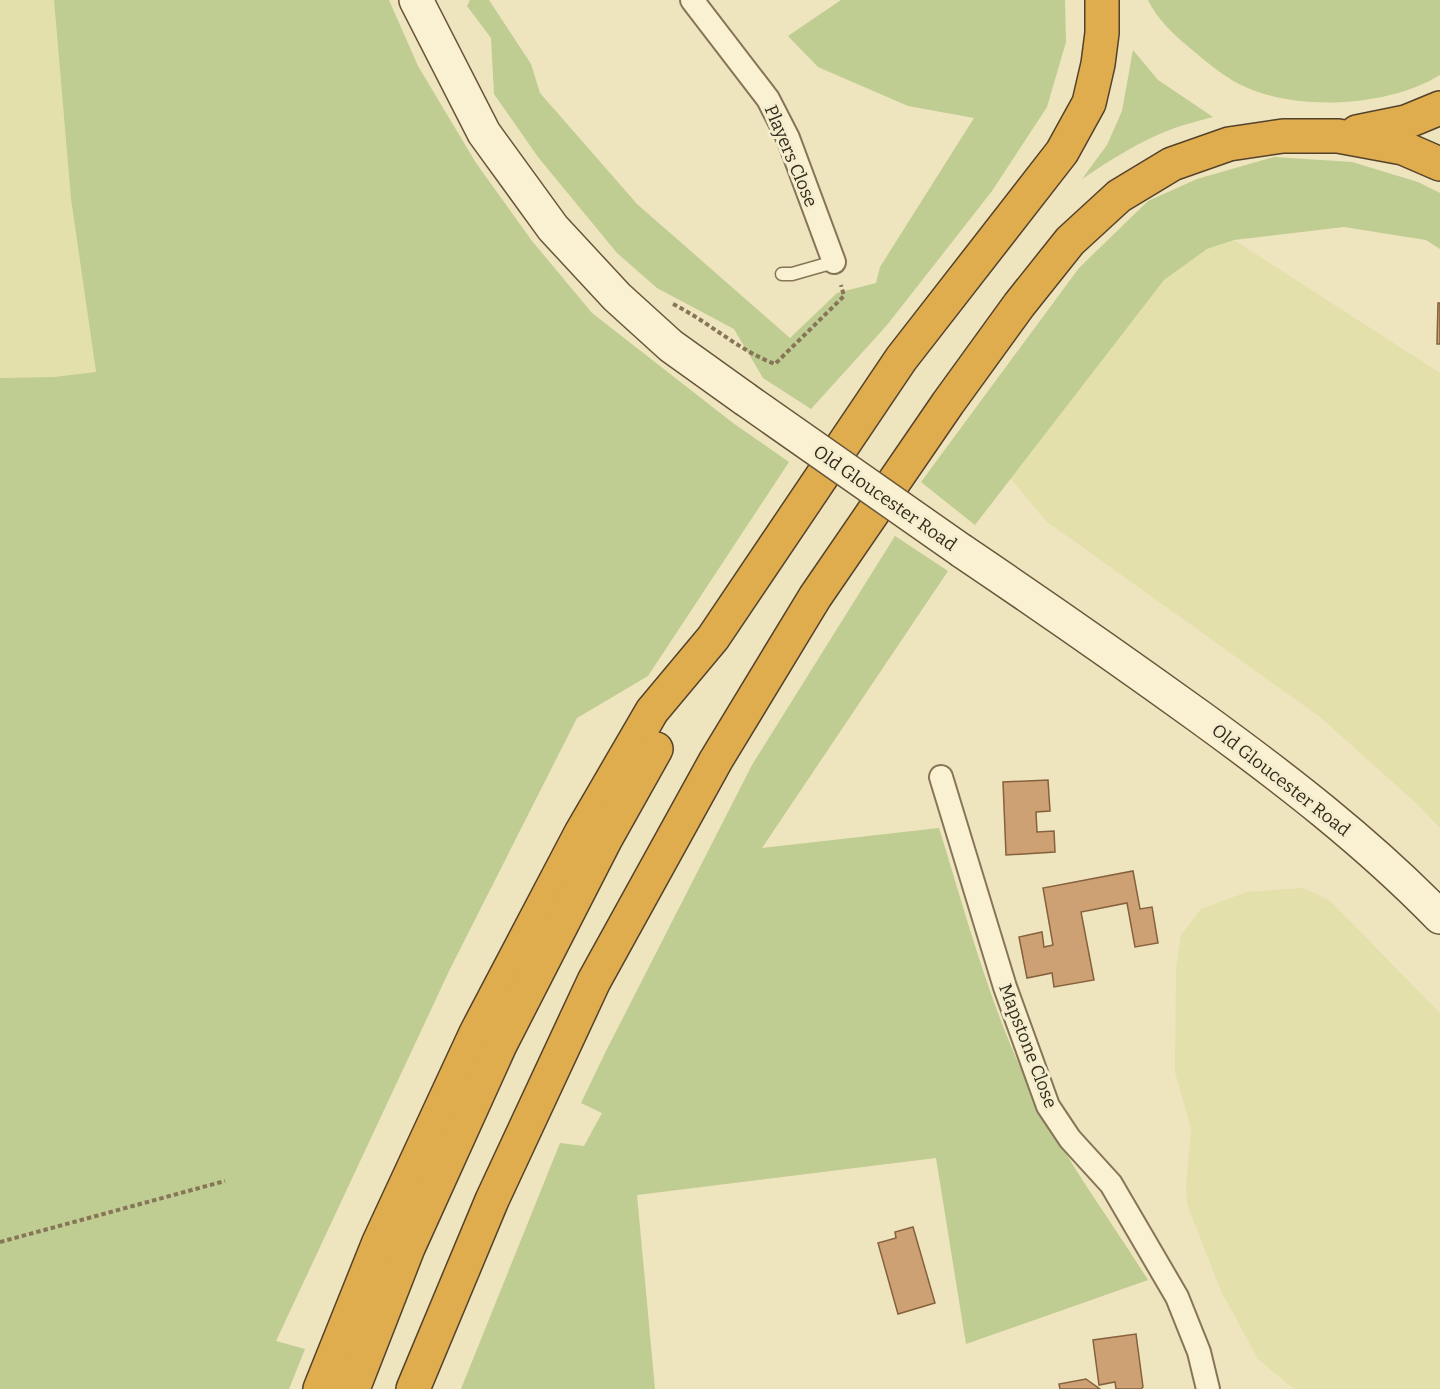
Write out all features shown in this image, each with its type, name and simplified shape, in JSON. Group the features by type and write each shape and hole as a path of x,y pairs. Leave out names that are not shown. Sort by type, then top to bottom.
{"highway":[{"path":"320,1389 379,1242 482,1023 581,833 652,711 713,638 901,359 1062,152 1089,102 1098,64 1102,33 1102,0"},
{"path":"1338,136 1406,122 1440,108"},
{"path":"413,1389 492,1200 594,981 716,760 815,597 948,403 1019,305 1070,241 1119,196 1172,164 1229,144 1283,136 1338,136 1403,148 1440,164"},
{"path":"353,1389 408,1248 500,1046 605,840 671,723 713,638"}],"main road":[{"name":"Old Gloucester Road","path":"416,0 484,133 554,228 617,297 672,346 745,399 1113,654 1274,771 1354,837 1440,917"}],"street":[{"name":"Players Close","path":"692,0 768,99 788,138 834,262"},
{"name":"Mapstone Close","path":"941,777 1005,987 1048,1106 1070,1138 1111,1184 1177,1297 1199,1352 1208,1389"}],"lane":[{"path":"782,274 792,274 834,262"}],"path":[{"path":"667,302 692,314 755,356 775,364 844,296 834,262"},
{"path":"0,1242 225,1181"}],"shaded area":[{"path":"0,0 54,0 71,199 96,373 54,377 0,378"},
{"path":"1234,240 1440,373 1440,828 1415,802 1320,717 1046,521 1010,478 1164,280 1207,249"},
{"path":"1303,888 1329,900 1440,1013 1440,1389 1294,1389 1258,1359 1221,1291 1187,1204 1186,1186 1191,1128 1175,1072 1176,969 1181,935 1201,909 1247,892"}],"green space":[{"path":"54,0 389,0 418,66 476,163 532,241 592,313 733,423 789,462 648,676 577,718 450,969 276,1341 305,1349 289,1389 0,1389 0,378 54,377 96,372 71,199"},
{"path":"470,0 489,0 531,64 540,93 637,204 790,338 837,293 876,283 880,267 974,118 908,106 818,67 788,36 841,0 1065,0 1066,42 1047,107 992,191 887,325 811,409 763,378 734,329 657,288 617,253 538,157 494,94 491,38 467,6"},
{"path":"1148,0 1440,0 1440,75 1420,85 1372,99 1321,102 1272,96 1242,85 1211,65 1166,26"},
{"path":"1133,50 1158,80 1213,117 1177,127 1148,139 1082,179 1107,145 1122,111"},
{"path":"1274,157 1352,162 1418,182 1440,193 1440,249 1426,240 1344,227 1234,240 1207,249 1164,280 975,525 921,482 1079,268 1148,201 1197,179"},
{"path":"895,536 948,571 762,848 939,828 990,991 1029,1086 1055,1136 1148,1280 966,1344 936,1158 637,1195 655,1389 461,1389 560,1143 584,1146 602,1113 581,1103 606,1051 752,765"}],"building":[{"path":"1438,303 1440,303 1440,344 1437,344"},
{"path":"1048,780 1050,811 1036,812 1037,832 1054,831 1055,852 1006,855 1003,782"},
{"path":"1133,871 1140,909 1152,907 1158,943 1135,947 1127,903 1081,912 1094,980 1054,987 1052,973 1027,978 1019,937 1042,932 1044,947 1053,945 1043,888"},
{"path":"913,1227 935,1303 898,1314 878,1243 896,1238 895,1232"},
{"path":"1136,1334 1143,1387 1141,1389 1116,1389 1115,1382 1099,1385 1093,1340"},
{"path":"1086,1379 1100,1389 1060,1389 1059,1384"}]}
